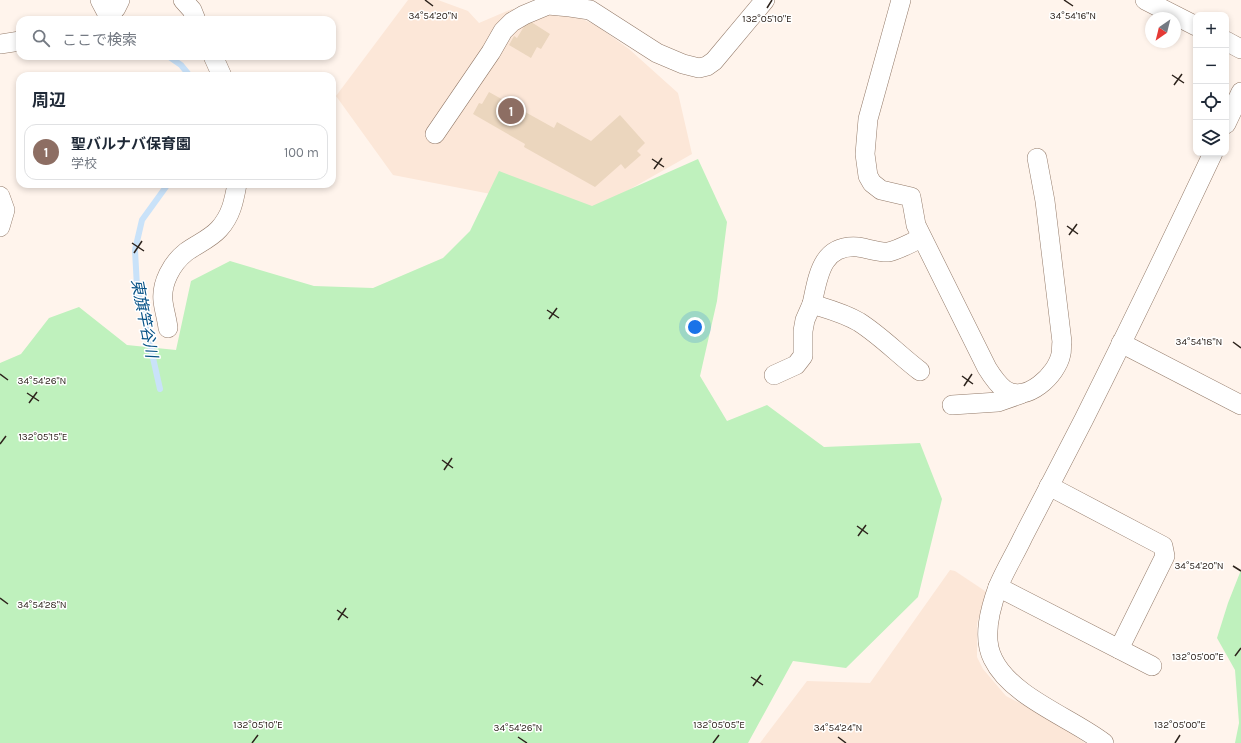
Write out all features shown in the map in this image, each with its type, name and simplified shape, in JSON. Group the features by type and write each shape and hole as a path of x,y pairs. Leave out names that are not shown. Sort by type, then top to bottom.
{"street":[{"path":"100,0 106,16"},
{"path":"109,16 120,0"},
{"path":"183,0 192,10 194,16"},
{"path":"435,134 491,52 503,31 512,22 548,5 590,10 657,53 683,64 699,68 707,66 714,61 765,0"},
{"path":"901,0 868,119 865,154 868,176 872,183 881,190 911,197 916,225 987,368 994,380 1006,390 1021,394"},
{"path":"1145,0 1193,24"},
{"path":"0,44 16,42"},
{"path":"1229,43 1241,49"},
{"path":"215,60 220,72"},
{"path":"1228,120 1241,92"},
{"path":"1104,743 1038,702 1011,682 992,659 988,633 989,620 998,587 1084,418 1212,156"},
{"path":"952,405 998,402 1037,387 1047,378 1061,355 1062,342 1045,202 1037,158"},
{"path":"168,328 163,300 163,291 168,275 185,253 219,230 233,206 236,188"},
{"path":"0,196 5,210 0,227"},
{"path":"774,375 796,365 803,356 803,331 805,320 812,304 818,274 822,265 837,250 845,247 857,247 888,252 922,238"},
{"path":"812,304 838,311 858,322 880,337 904,359 920,371"},
{"path":"1121,343 1241,405"},
{"path":"1049,486 1163,546 1165,556 1119,649"},
{"path":"998,587 1152,666"}],"shaded area":[{"path":"408,0 438,0 468,11 479,23 512,9 574,15 597,26 629,49 678,93 692,154 588,213 393,175 336,96"},
{"path":"950,570 955,571 988,593 977,623 977,657 983,669 1006,696 1049,718 1085,743 760,743 807,681 870,683"}],"green space":[{"path":"698,159 727,222 717,301 700,376 727,421 767,405 824,447 920,443 942,499 918,597 846,668 793,661 748,743 0,743 0,363 21,354 49,318 79,307 127,345 176,350 191,281 230,261 314,286 373,288 443,258 470,231 499,171 592,206"},
{"path":"1241,570 1241,743 1235,743 1239,723 1235,670 1217,638 1228,603"}],"building":[{"path":"528,20 550,34 541,49 537,47 531,58 509,45 514,36 517,38"},
{"path":"489,92 554,128 557,122 591,141 620,115 645,143 637,151 641,155 625,169 621,164 595,187 524,147 525,144 473,114 479,103 482,104"}],"waterway":[{"name":"東旗竿谷川","path":"174,60 181,65 187,72"},
{"name":"東旗竿谷川","path":"160,389 137,287 135,250 142,220 165,188"}],"place":[{"name":"聖バルナバ保育園","path":"511,111"}]}
